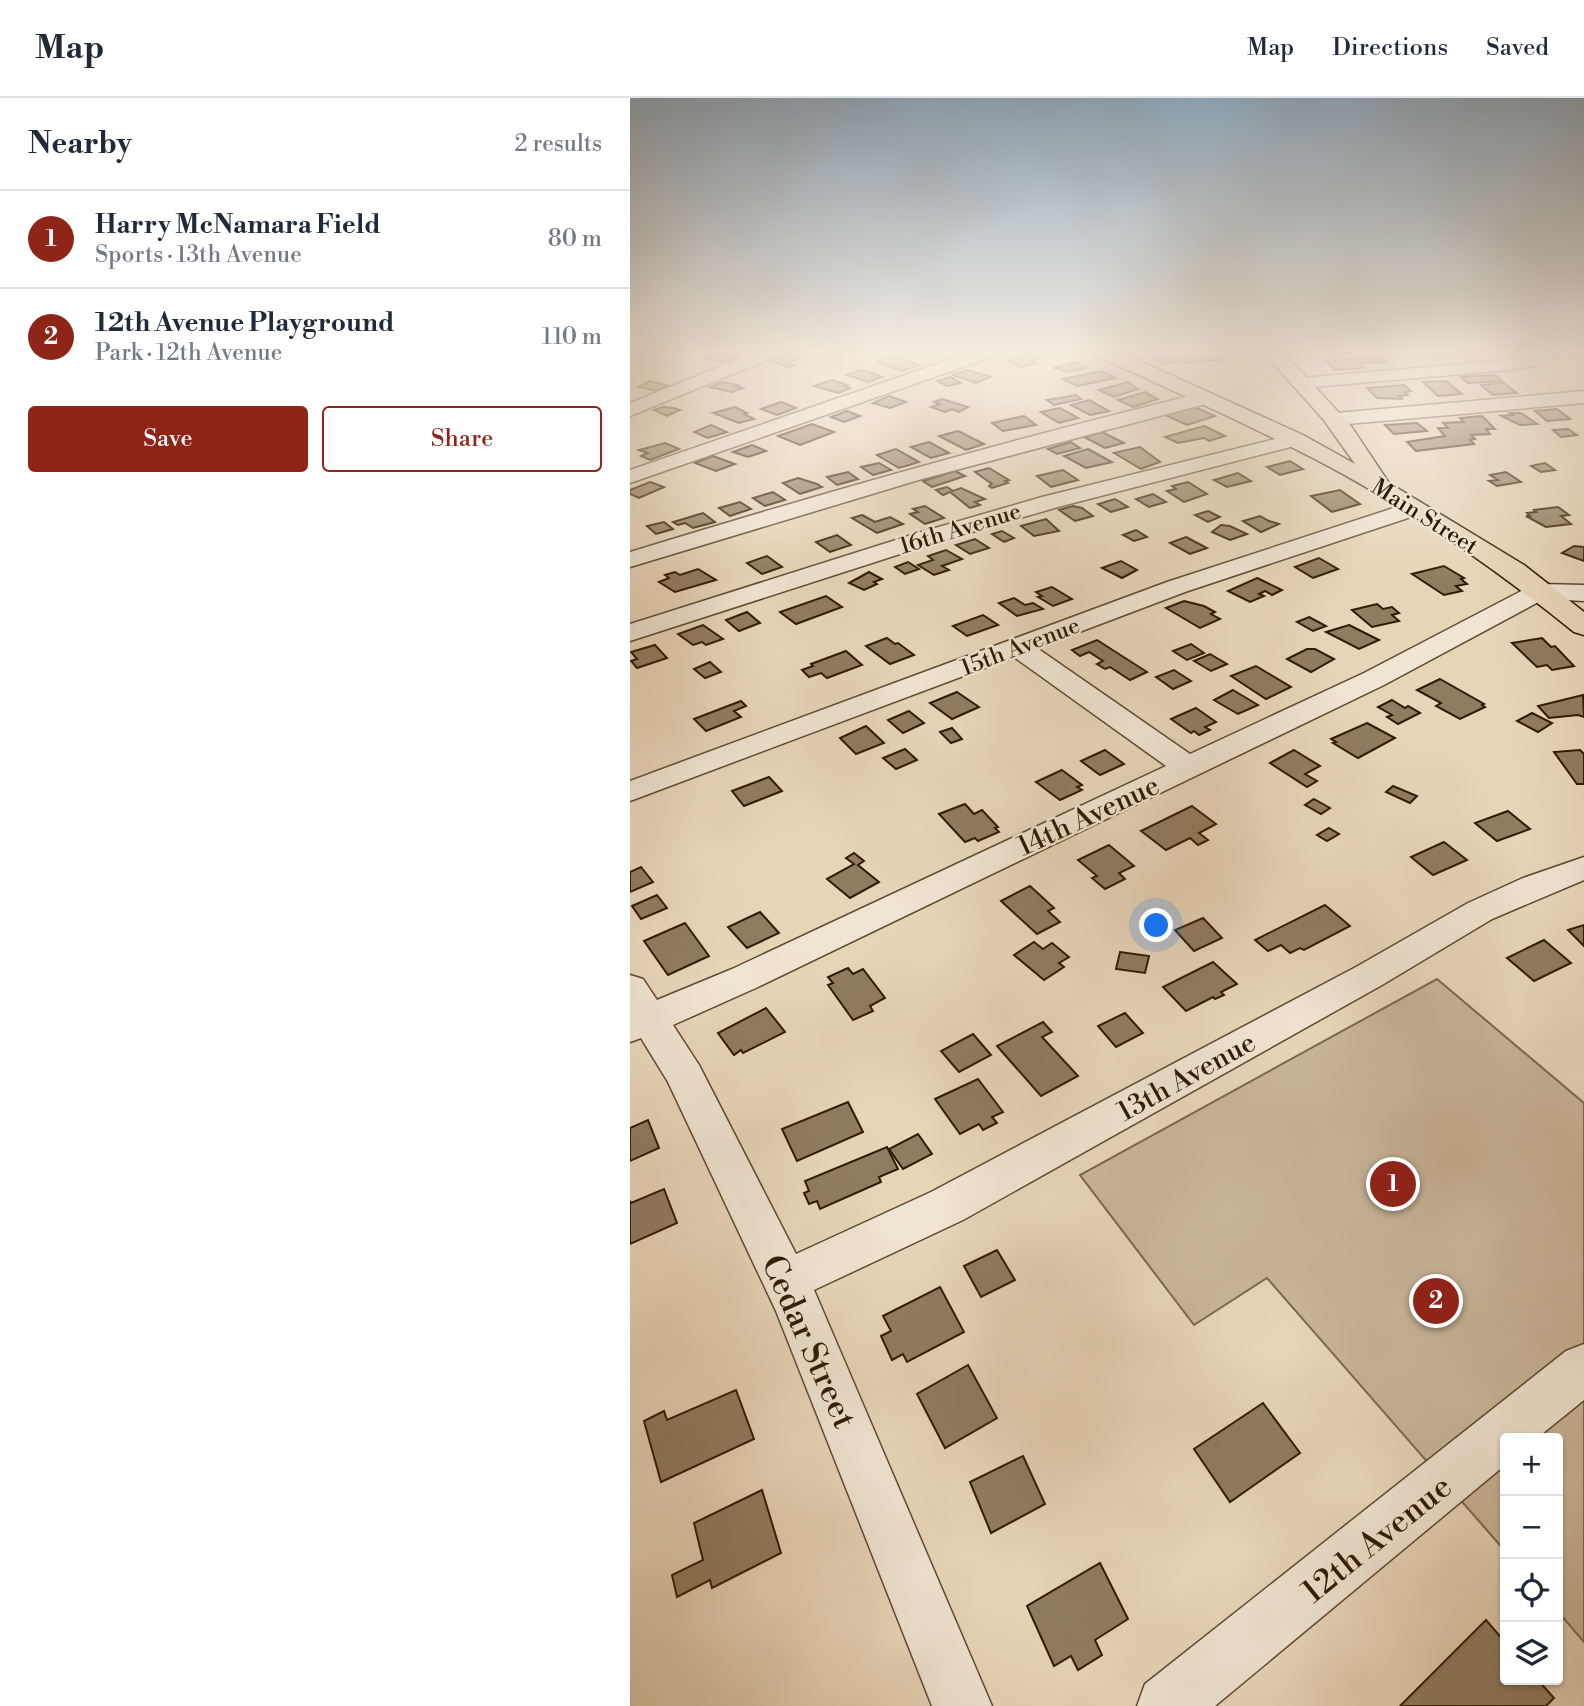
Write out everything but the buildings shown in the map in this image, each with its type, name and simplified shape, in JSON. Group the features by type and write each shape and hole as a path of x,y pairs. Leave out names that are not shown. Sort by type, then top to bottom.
{"main road":[{"name":"Main Street","path":"1266,427 1295,440 1380,487 1515,571 1584,626"},
{"path":"1342,427 1363,455 1380,487"}],"street":[{"path":"630,477 773,427"},
{"path":"630,560 962,460 1084,427"},
{"name":"16th Avenue","path":"630,633 926,538 1050,502 1295,440"},
{"name":"15th Avenue","path":"630,792 1227,569 1412,509"},
{"path":"1540,591 1584,593"},
{"name":"14th Avenue","path":"636,1012 746,978 1374,679 1540,591"},
{"path":"1018,647 1188,767"},
{"name":"13th Avenue","path":"785,1280 947,1206 1369,976 1480,911 1584,868"},
{"name":"Cedar Street","path":"636,1012 685,1076 785,1280 895,1538 962,1706"},
{"name":"12th Avenue","path":"1167,1706 1584,1368"}],"shaded area":[{"path":"1437,979 1584,1103 1584,1642 1563,1618 1563,1433 1500,1433 1500,1545 1267,1278 1194,1325 1080,1175"}],"place":[{"name":"Harry McNamara Field","path":"1393,1184"},
{"name":"12th Avenue Playground","path":"1436,1301"}]}
